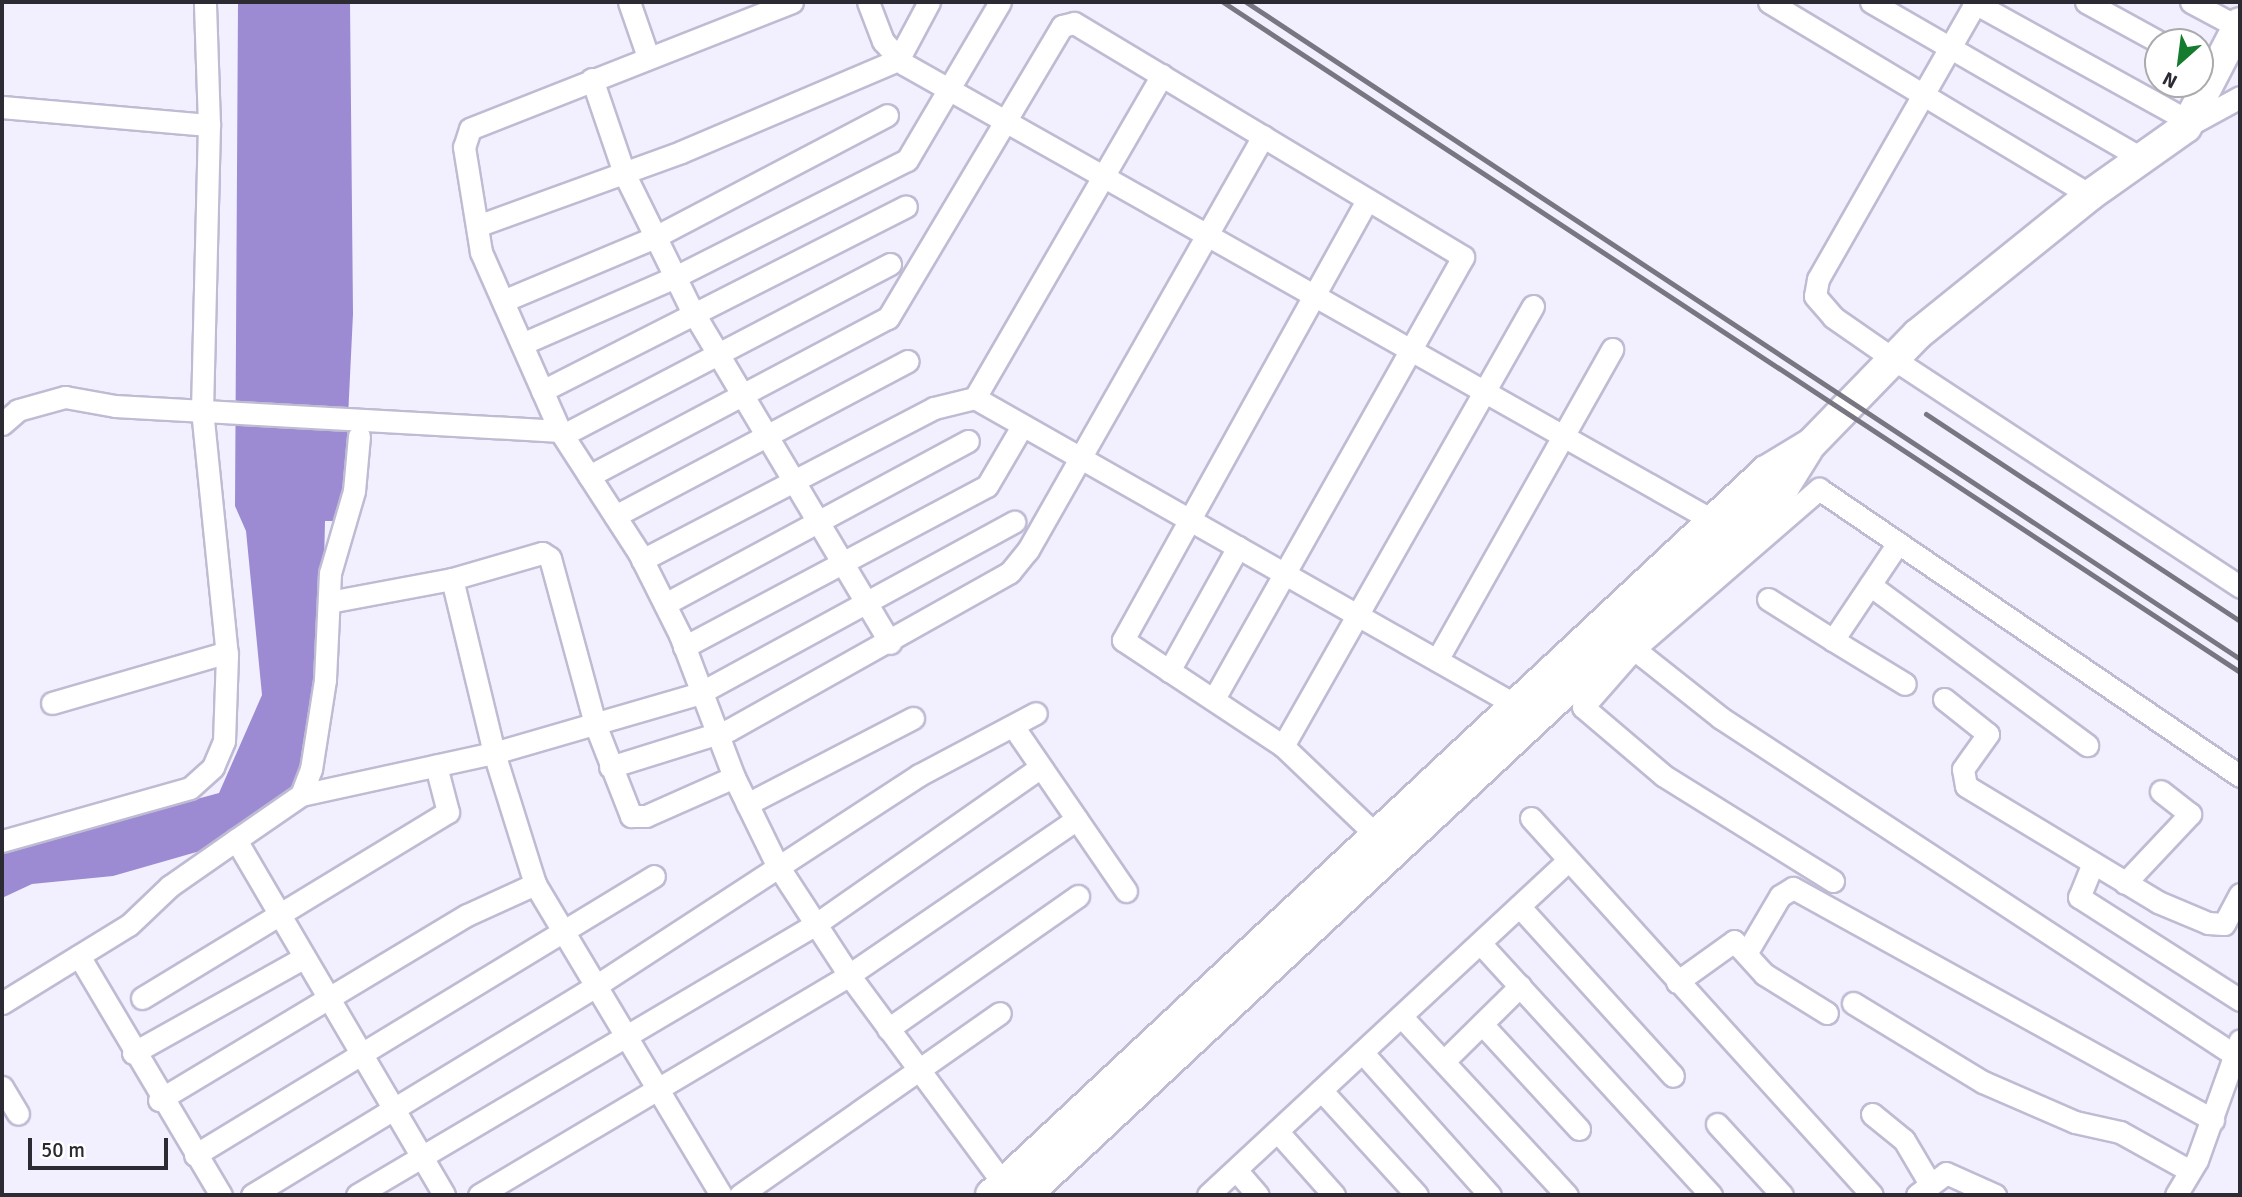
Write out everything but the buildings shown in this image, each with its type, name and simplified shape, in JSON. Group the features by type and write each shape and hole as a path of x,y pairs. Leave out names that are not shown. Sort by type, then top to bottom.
{"street":[{"path":"2,841 203,780 224,741 227,652 205,411 209,125 205,2"},
{"path":"629,2 648,57"},
{"path":"792,2 470,129 464,147 477,226 503,301 561,433 642,560 665,604 734,777 779,868 849,975 1007,1193"},
{"path":"868,2 898,60 1712,520"},
{"path":"477,226 624,173 898,60 929,2"},
{"path":"522,344 676,277 907,160 1000,2"},
{"path":"1769,2 2090,195"},
{"path":"1871,2 2141,158"},
{"path":"2187,124 1975,2 1924,97 1818,279 1815,296 1892,358 2240,587"},
{"path":"2086,2 2144,34"},
{"path":"2191,2 2239,25 2214,59"},
{"path":"589,476 744,398 888,318 1004,120 1068,22 1162,75 1366,202 1463,257 1215,697"},
{"path":"975,398 1106,177 1162,75"},
{"path":"592,79 624,173 696,316 890,643"},
{"path":"1007,1193 1784,487 1811,444 1892,358 2090,195 2187,124 2240,97"},
{"path":"2187,124 2196,98"},
{"path":"2,107 209,125"},
{"path":"503,301 655,237 887,115"},
{"path":"610,767 717,736 890,643 1010,572 1081,459 1263,136"},
{"path":"1366,202 1186,518 1122,640 1215,697 1283,746 1374,833"},
{"path":"542,391 696,316 906,206"},
{"path":"2,424 37,402 65,397 363,428 561,433 720,356 890,264"},
{"path":"1283,746 1488,393 1533,306"},
{"path":"1437,660 1612,349"},
{"path":"615,516 769,439 908,361"},
{"path":"642,560 796,485 934,408 975,398 1514,704"},
{"path":"684,647 987,486 1023,426"},
{"path":"301,795 325,680 329,602 363,428"},
{"path":"665,604 820,524 968,441"},
{"path":"1007,1193 1374,833 1766,471 1811,444"},
{"path":"1833,881 1663,775 1586,712 1586,700 1634,649 1819,489 2240,776"},
{"path":"2,1003 129,925 170,886 301,795 494,753 700,693 867,605 1014,522"},
{"path":"1833,639 1898,543"},
{"path":"1169,671 1238,547"},
{"path":"329,602 452,579 542,553 550,558 595,723 625,806 639,818 734,777"},
{"path":"452,579 494,753 535,884 561,933 658,1091 713,1193"},
{"path":"1870,585 2087,745"},
{"path":"1768,599 1905,684"},
{"path":"1634,649 1721,718 2237,1047 2213,1120 2176,1195"},
{"path":"52,703 227,652"},
{"path":"1944,699 1988,734 1963,769 1966,786 2124,883 2217,926 2240,894"},
{"path":"252,1195 594,987 919,775 1036,713"},
{"path":"747,804 913,718"},
{"path":"1013,726 1126,891"},
{"path":"142,998 448,811 436,766"},
{"path":"357,1195 816,924 1041,767"},
{"path":"2124,883 2190,814 2161,791"},
{"path":"1531,818 1567,861 1872,1195"},
{"path":"479,1195 849,975 1077,819"},
{"path":"236,840 444,1195"},
{"path":"1208,1195 1567,861"},
{"path":"2093,863 2079,897 2240,1000"},
{"path":"195,1156 362,1058 654,876"},
{"path":"159,1100 328,1001 467,915 535,884"},
{"path":"1747,952 1780,895 1793,888 2213,1120"},
{"path":"888,1029 1078,896"},
{"path":"1519,906 1673,1076"},
{"path":"1677,982 1729,942 1747,952 1764,974 1827,1013"},
{"path":"1480,943 1711,1195"},
{"path":"79,956 159,1100 221,1195"},
{"path":"133,1052 303,958"},
{"path":"1444,1061 1520,986"},
{"path":"1853,1003 1983,1082 2075,1122 2120,1132 2190,1171"},
{"path":"740,1195 1000,1013"},
{"path":"1401,1016 1567,1195"},
{"path":"1482,1024 1579,1129"},
{"path":"1362,1052 1490,1195"},
{"path":"2,1087 18,1114"},
{"path":"1321,1090 1417,1195"},
{"path":"1872,1114 1904,1140 1924,1189 1954,1174 1995,1195"},
{"path":"1717,1124 1782,1195"},
{"path":"1277,1131 1334,1195"},
{"path":"1236,1170 1258,1195"}],"shaded area":[{"path":"238,2 350,2 353,314 343,521 325,521 321,699 307,774 274,814 214,847 113,876 32,884 2,898 2,852 219,793 262,695 246,531 235,506"}],"railway":[{"path":"1223,2 2240,672"},
{"path":"1246,2 2240,659"},
{"path":"1926,414 2240,621"}]}
